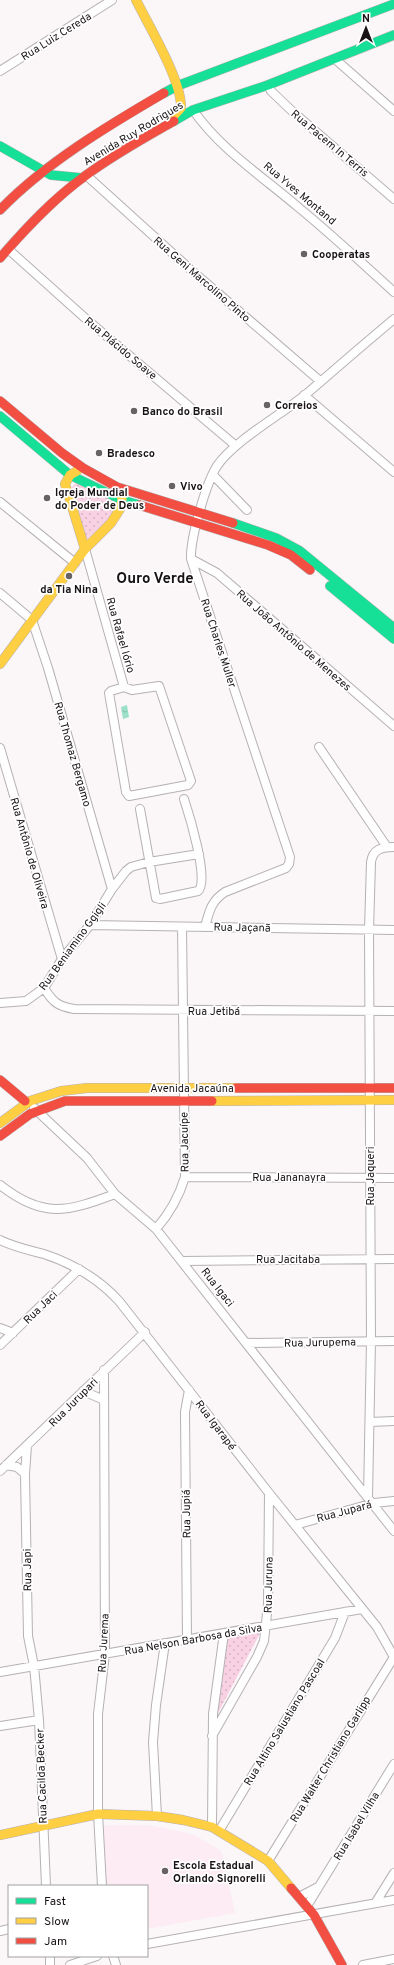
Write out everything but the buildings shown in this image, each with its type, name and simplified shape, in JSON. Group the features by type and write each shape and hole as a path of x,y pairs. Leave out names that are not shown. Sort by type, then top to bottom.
{"main road":[{"path":"136,0 177,86 181,106 180,110 158,130"},
{"name":"Avenida Ruy Rodrigues","path":"0,210 19,190 44,172 128,114 177,86 394,4"},
{"name":"Avenida Ruy Rodrigues","path":"0,258 4,246 61,195 84,177 158,130 194,110 268,85 394,35"},
{"path":"0,146 44,172 55,176 84,177"},
{"path":"0,400 82,468 117,487 200,512 276,538 300,551 394,628"},
{"path":"0,416 70,475 122,500 268,545 292,555 394,639"},
{"path":"28,440 37,432"},
{"path":"70,475 82,468"},
{"name":"Rua Rafael Iório","path":"70,475 65,482 66,489 85,549"},
{"path":"0,664 85,549 111,523 120,509 122,500 117,487"},
{"name":"Rua Igaci","path":"0,1080 25,1101"},
{"name":"Avenida Jacaúna","path":"0,1123 25,1101 54,1091 87,1088 394,1088"},
{"name":"Avenida Jacaúna","path":"0,1136 11,1125 36,1110 46,1105 65,1101 394,1100"},
{"path":"0,1835 98,1814 157,1816 183,1820 215,1829 268,1861 314,1915 342,1965"}],"street":[{"name":"Rua Luiz Cereda","path":"0,71 112,0"},
{"path":"335,59 394,111"},
{"name":"Rua Pacem In Terris","path":"268,85 271,91 293,112 394,199"},
{"name":"Rua Yves Montand","path":"194,110 200,119 228,148 309,215 394,292"},
{"name":"Rua Geni Marcolino Pinto","path":"84,177 320,381"},
{"name":"Rua Plácido Soave","path":"4,246 236,446"},
{"name":"Rua Charles Muller","path":"205,927 210,906 218,896 286,868 289,864 290,857 191,559 191,543 200,512 213,475 220,461 236,446 304,395 394,319"},
{"path":"304,395 394,472"},
{"path":"213,475 247,510"},
{"path":"0,502 75,563"},
{"name":"Rua Rafael Iório","path":"85,549 124,687"},
{"name":"Rua João Antônio de Menezes","path":"191,559 217,573 394,726"},
{"path":"0,593 32,620"},
{"name":"Rua Thomaz Bergamo","path":"32,620 48,668 112,889"},
{"path":"124,687 132,690 160,687 191,778 188,785 133,796 128,795 109,695 111,691 124,687"},
{"path":"319,747 390,847"},
{"name":"Rua Antônio de Oliveira","path":"0,748 62,959"},
{"path":"140,809 154,896 160,899 200,890 202,886 199,854 184,799"},
{"name":"Rua Jaqueri","path":"371,1500 369,930 372,855 377,850 390,847"},
{"path":"148,862 199,854"},
{"name":"Rua Beniamino Ggigli","path":"1,1003 26,1001 44,988 62,959 90,925 112,889 126,871 131,867 148,862"},
{"name":"Rua Jaçanã","path":"90,925 394,930"},
{"name":"Rua Jacuípe","path":"156,1229 173,1206 180,1193 185,1177 182,927"},
{"name":"Rua Jetibá","path":"44,988 52,1000 61,1007 74,1009 182,1011 394,1011"},
{"path":"0,995 1,1003"},
{"name":"Rua Igaci","path":"25,1101 87,1158 115,1194 156,1229 394,1531"},
{"name":"Rua Jananayra","path":"185,1177 394,1178"},
{"path":"0,1185 18,1199 44,1209 67,1209 115,1194"},
{"name":"Rua Igarapé","path":"0,1240 60,1260 93,1277 106,1287 145,1332 269,1493 362,1609 386,1641 394,1657"},
{"name":"Rua Jacitaba","path":"182,1261 394,1259"},
{"name":"Rua Jaci","path":"0,1345 79,1269"},
{"path":"0,1328 13,1333"},
{"name":"Rua Jurupari","path":"0,1471 145,1332"},
{"name":"Rua Jurupema","path":"246,1343 394,1341"},
{"name":"Rua Jurema","path":"102,1885 98,1814 98,1714 105,1654 104,1370"},
{"name":"Rua Jupiá","path":"187,1639 185,1412 189,1390"},
{"path":"83,1391 104,1400"},
{"path":"370,1422 394,1421"},
{"name":"Rua Japi","path":"27,1446 25,1474 28,1636 34,1666"},
{"path":"6,1465 17,1467 25,1474"},
{"name":"Rua Juruna","path":"212,1736 257,1657 264,1641 267,1626 269,1493"},
{"name":"Rua Jupará","path":"295,1525 371,1500 394,1502"},
{"name":"Rua Nelson Barbosa da Silva","path":"0,1672 362,1609"},
{"name":"Rua Altino Salustiano Pascoal","path":"215,1829 335,1638 345,1612"},
{"path":"215,1829 212,1736 213,1714 224,1633"},
{"path":"157,1816 153,1742 154,1723 165,1643"},
{"name":"Rua Walter Christiano Garlipp","path":"268,1861 394,1657"},
{"name":"Rua Cacilda Becker","path":"34,1666 39,1720 46,1885"},
{"path":"0,1726 39,1720"},
{"name":"Rua Isabel Vilha","path":"307,1906 394,1764"},
{"path":"376,1902 394,1873"},
{"path":"299,1897 319,1887"},
{"path":"148,1944 394,1900"},
{"path":"70,1965 94,1957"},
{"path":"363,1965 394,1959"}],"shaded area":[{"path":"76,483 118,501 114,514 85,541 71,488"},
{"path":"260,1633 217,1715 227,1637"},
{"name":"Escola Estadual Orlando Signorelli","path":"147,1825 179,1831 194,1835 220,1850 223,1856 235,1913 148,1929 148,1885 104,1885 101,1826"}],"water":[{"path":"127,705 129,717 123,719 121,707"}],"traffic: fast":[{"path":"164,93 177,86 394,4"},
{"path":"174,121 193,110 268,85 394,35"},
{"path":"0,146 51,175 82,178"},
{"path":"0,416 70,475 122,500 139,505"},
{"path":"233,523 276,538 300,551 394,628"},
{"path":"330,586 394,639"}],"traffic: slow":[{"path":"136,0 171,69 180,97 181,108 170,120"},
{"path":"77,471 70,475 65,484 85,549"},
{"path":"0,664 85,549 111,523 120,509 122,500 121,493"},
{"path":"0,1123 30,1101 61,1091 87,1088 236,1088"},
{"path":"212,1101 394,1100"},
{"path":"0,1835 98,1814 157,1816 183,1820 212,1827 268,1861 291,1888"}],"traffic: jam":[{"path":"0,210 36,177 78,146 121,118 164,93"},
{"path":"0,258 40,214 73,185 96,168 140,140 174,121"},
{"path":"0,401 62,453 83,468 117,487 233,523"},
{"path":"139,505 268,545 291,555 310,570"},
{"path":"0,1080 25,1101"},
{"path":"236,1088 394,1088"},
{"path":"0,1136 30,1114 65,1101 212,1101"},
{"path":"291,1888 314,1915 342,1965"}],"place":[{"name":"Cooperatas","path":"304,254"},
{"name":"Correios","path":"267,405"},
{"name":"Banco do Brasil","path":"134,411"},
{"name":"Bradesco","path":"99,453"},
{"name":"Vivo","path":"172,486"},
{"name":"Igreja Mundial do Poder de Deus","path":"47,498"},
{"name":"da Tia Nina","path":"69,576"},
{"name":"Escola Estadual Orlando Signorelli","path":"165,1871"}],"district":[{"name":"Ouro Verde","path":"155,578"}]}
